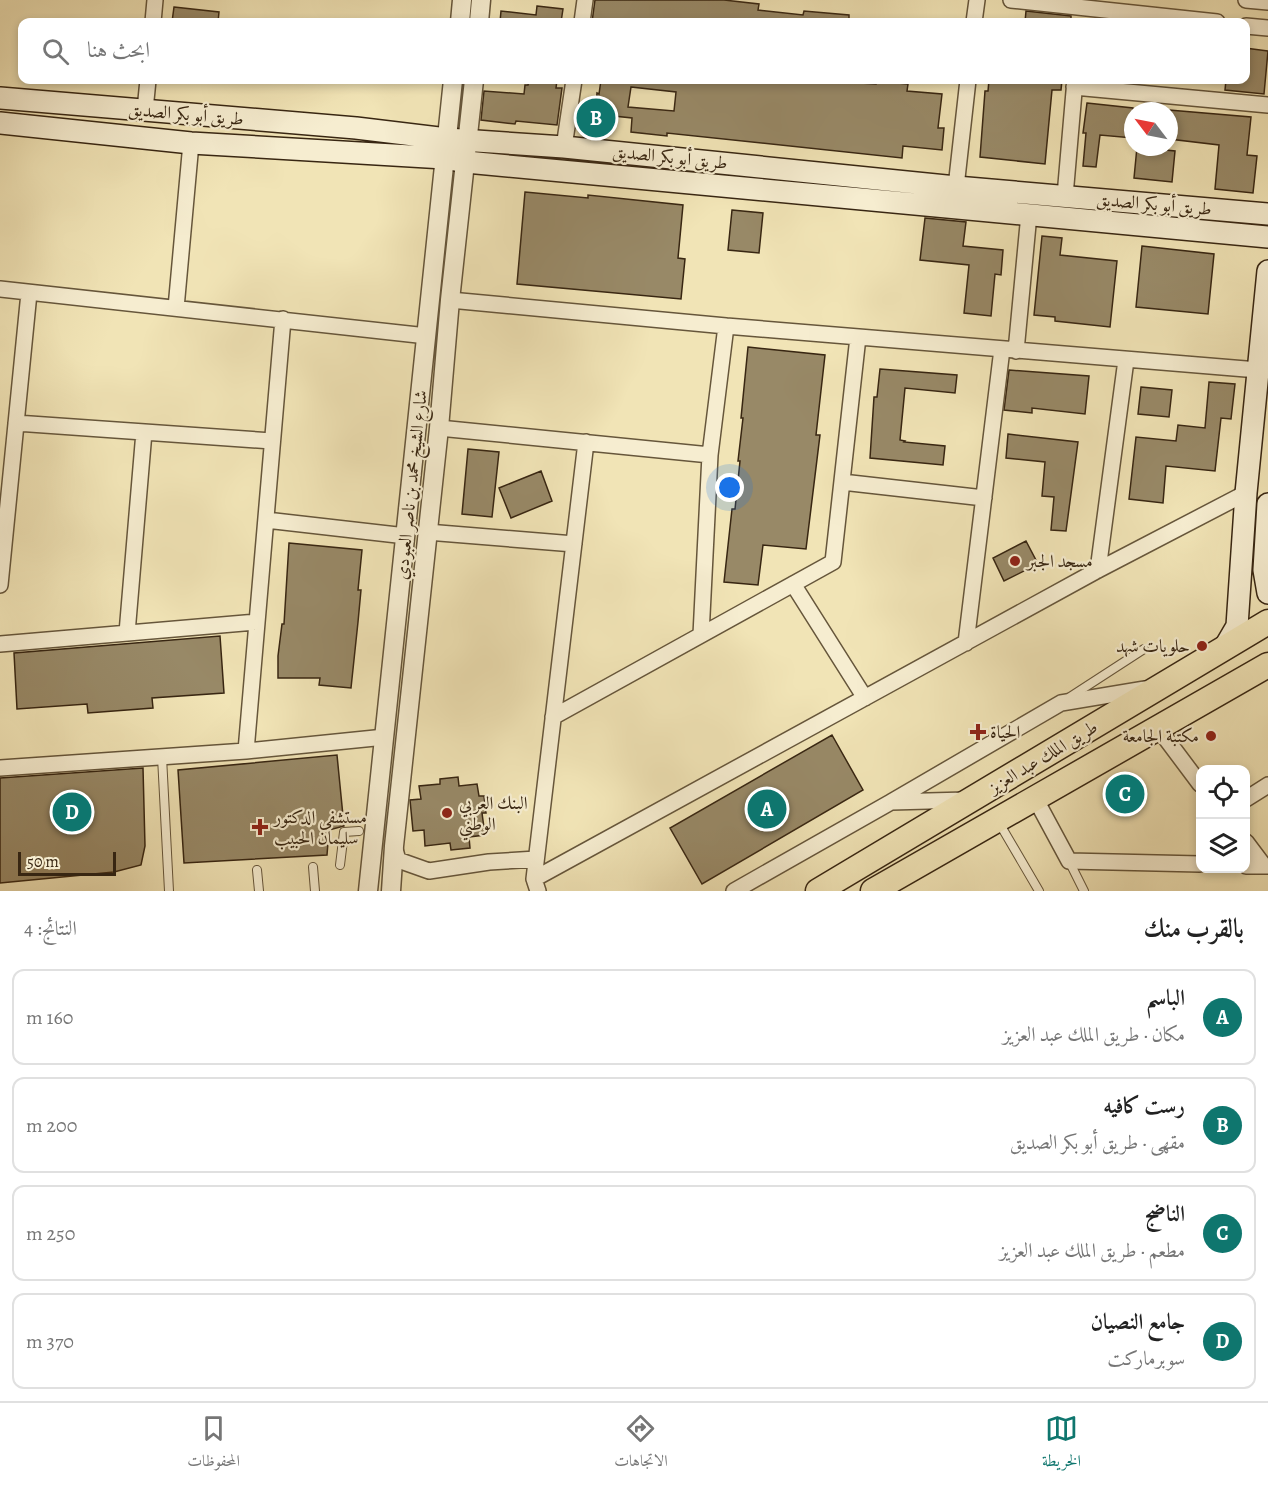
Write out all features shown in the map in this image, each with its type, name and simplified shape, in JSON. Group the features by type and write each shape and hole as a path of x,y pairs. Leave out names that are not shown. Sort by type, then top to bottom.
{"highway":[{"name":"طريق الملك عبد العزيز","path":"818,891 1268,622"},
{"name":"طريق الملك عبد العزيز","path":"873,891 1268,665"}],"main road":[{"name":"طريق أبو بكر الصديق","path":"0,98 356,128 445,149 466,162 1268,237"},
{"name":"طريق أبو بكر الصديق","path":"0,123 191,143 445,149 469,140 564,147 956,187 1268,214"},
{"path":"1223,650 1237,626 1246,493 1268,271"},
{"path":"1268,504 1264,570 1268,593"}],"street":[{"path":"153,18 155,0"},
{"path":"460,18 462,0"},
{"path":"479,18 481,0"},
{"path":"583,18 585,0"},
{"path":"975,18 977,0"},
{"path":"1011,0 1082,3 1189,18"},
{"path":"1246,0 1268,2"},
{"path":"1080,18 1082,3"},
{"path":"1250,26 1268,28"},
{"path":"145,110 148,84"},
{"name":"شارع الشيخ محمد بن ناصر العبودي","path":"368,891 453,84"},
{"name":"شارع الشيخ محمد بن ناصر العبودي","path":"391,891 474,84"},
{"path":"564,147 573,84"},
{"path":"956,187 968,84"},
{"path":"1065,196 1075,84"},
{"path":"1084,84 1268,105"},
{"path":"176,308 191,143"},
{"path":"966,643 984,498 1029,214"},
{"path":"0,290 427,336"},
{"path":"0,585 6,471 16,423 29,293"},
{"path":"450,300 726,326 1258,370"},
{"path":"246,751 283,320"},
{"path":"701,635 710,455 726,326"},
{"path":"553,717 833,562 858,337"},
{"path":"1098,570 1126,360"},
{"path":"16,423 272,441"},
{"path":"439,428 710,455"},
{"path":"128,633 144,432"},
{"path":"586,442 536,859 536,885 865,698 1098,570 1246,493"},
{"path":"842,482 984,498"},
{"path":"266,520 406,536"},
{"path":"427,531 574,544"},
{"path":"792,584 865,698"},
{"path":"0,644 257,622"},
{"path":"734,891 1061,703 1161,687"},
{"path":"1158,728 1196,779"},
{"path":"0,768 246,751 385,737"},
{"path":"1250,796 1268,785"},
{"path":"1035,798 1069,861 1196,864"},
{"path":"891,802 972,799"},
{"path":"394,846 398,860 429,871 489,862 536,859"},
{"path":"1250,848 1266,866"},
{"path":"1250,866 1266,866"}],"lane":[{"path":"1061,703 1143,649"},
{"path":"162,757 169,891"},
{"path":"997,820 1039,891"},
{"path":"340,866 344,832 359,831"},
{"path":"1069,861 1084,891"},
{"path":"313,867 315,891"},
{"path":"257,870 259,891"}],"building":[{"path":"595,0 724,0 759,4 758,10 803,15 804,11 849,15 849,18 593,18"},
{"path":"537,6 563,9 562,18 500,18 501,11 536,15"},
{"path":"174,7 219,12 218,18 173,18"},
{"path":"1026,11 1071,16 1071,18 1025,18"},
{"path":"1250,49 1268,51 1264,94 1225,90 1226,84 1250,84"},
{"path":"556,84 556,88 562,88 557,125 481,120 484,91 524,94 525,85"},
{"path":"600,84 908,84 907,91 942,94 938,128 944,128 942,150 903,146 902,158 667,133 667,136 631,132 632,118 595,114 597,93 599,94","holes":["631,87 676,92 674,111 628,107"]},
{"path":"989,84 1062,84 1061,90 1052,90 1045,164 980,157 985,91 988,91"},
{"path":"1087,103 1124,107 1124,137 1100,135 1096,167 1083,166 1086,133 1083,133"},
{"path":"1178,111 1251,117 1247,155 1257,156 1253,193 1215,189 1219,145 1178,140"},
{"path":"1136,156 1175,156 1172,182 1134,178"},
{"path":"525,192 588,198 588,195 683,205 678,258 685,259 681,299 517,284"},
{"path":"732,210 763,213 759,253 728,250"},
{"path":"925,218 966,222 963,246 1003,250 1001,275 995,274 991,316 964,313 969,265 920,260"},
{"path":"1042,236 1062,238 1060,255 1117,261 1110,327 1055,321 1055,317 1034,315"},
{"path":"1142,246 1214,254 1208,314 1136,307"},
{"path":"748,347 825,355 816,435 820,435 806,549 763,545 758,585 724,582 740,461 738,461 743,418 741,418"},
{"path":"880,369 957,375 955,393 905,388 900,440 945,446 943,465 870,458 874,397 877,397"},
{"path":"1009,370 1089,376 1085,414 1032,408 1032,413 1004,410"},
{"path":"1209,382 1235,384 1231,419 1221,418 1215,471 1166,466 1163,503 1129,499 1136,437 1176,441 1178,425 1205,428"},
{"path":"1141,387 1172,390 1169,417 1138,414"},
{"path":"1008,434 1078,442 1066,531 1051,530 1054,497 1042,496 1045,462 1006,458"},
{"path":"468,449 499,452 492,517 462,514"},
{"path":"541,471 552,501 511,518 499,488"},
{"name":"مسجد الجبر","path":"1026,541 1038,564 1004,581 993,558"},
{"path":"289,543 362,550 358,590 361,590 351,688 319,685 320,678 278,678"},
{"path":"220,636 224,693 152,698 153,708 88,713 87,704 17,709 14,653"},
{"path":"832,735 863,790 702,884 670,828"},
{"name":"مستشفى الدكتور سليمان الحبيب","path":"337,755 344,826 329,830 327,855 184,863 178,770"},
{"path":"143,768 145,846 141,865 114,872 0,883 0,778"},
{"name":"البنك العربي الوطني","path":"458,777 459,786 477,784 479,796 484,796 486,813 482,813 485,835 469,837 470,848 451,850 450,843 425,846 424,830 413,831 410,800 421,799 419,786 440,784 440,779"}],"place":[{"name":"رست كافيه","path":"596,118"},
{"name":"مسجد الجبر","path":"1015,561"},
{"name":"حلويات شهد","path":"1202,646"},
{"name":"الحياة","path":"978,732"},
{"name":"مكتبة الجامعة","path":"1211,736"},
{"name":"الناضج","path":"1125,794"},
{"name":"الباسم","path":"767,809"},
{"name":"جامع النصيان","path":"72,812"},
{"name":"البنك العربي الوطني","path":"447,813"},
{"name":"مستشفى الدكتور سليمان الحبيب","path":"260,827"}]}
